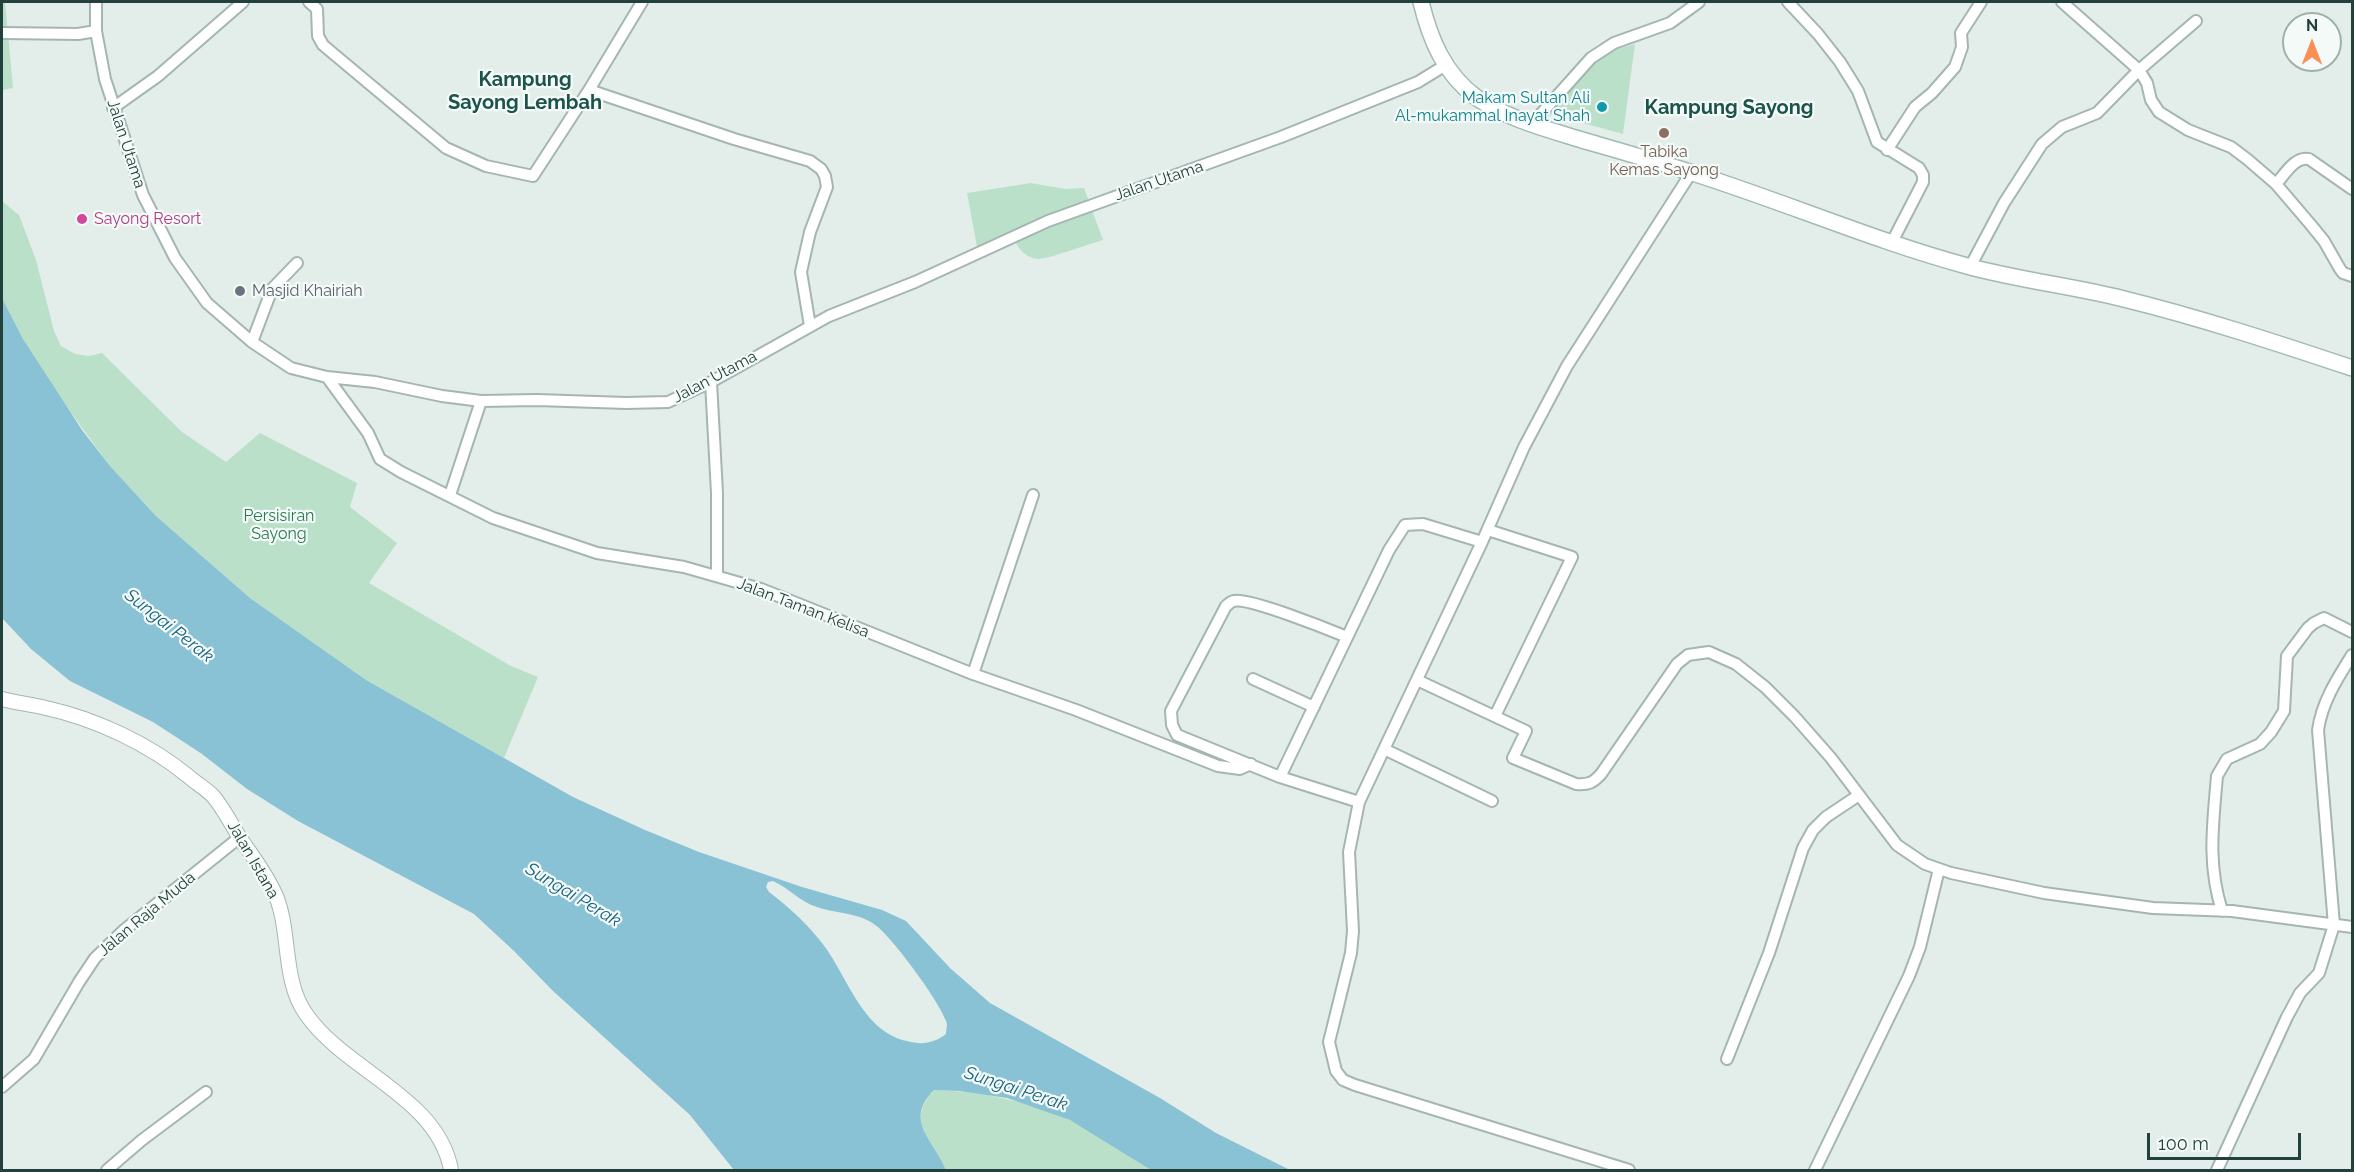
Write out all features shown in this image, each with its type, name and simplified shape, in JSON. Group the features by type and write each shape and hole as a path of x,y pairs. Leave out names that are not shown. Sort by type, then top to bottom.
{"main road":[{"path":"1421,2 1428,29 1444,66 1475,96 1505,113 1532,124 1741,189 1891,244 1970,267 2124,299 2248,334 2352,368"}],"street":[{"name":"Jalan Utama","path":"96,2 99,55 113,108 143,195 175,258 207,303 252,342 291,368 327,377 375,382 442,396 481,401 537,400 655,404 668,402 711,382 810,326 915,282 1048,221 1281,137 1418,82 1444,66"},
{"path":"113,108 158,76 243,2"},
{"path":"309,2 317,9 318,36 333,55 446,148 486,165 533,176 589,90 642,2"},
{"path":"1532,124 1590,58 1614,43 1670,23 1699,2"},
{"path":"1788,2 1840,62 1858,91 1877,142 1919,168 1923,175 1923,182 1891,244"},
{"path":"1887,150 1915,107 1932,93 1955,67 1962,47 1961,33 1982,2"},
{"path":"2062,2 2139,70 2147,83 2151,100 2159,112 2188,130 2231,147 2276,184 2324,241 2343,273 2352,276"},
{"path":"1970,267 2004,203 2042,144 2062,127 2097,112 2139,70 2196,21"},
{"path":"2,33 78,34 96,31"},
{"path":"589,90 734,139 810,161 821,169 827,187 810,232 801,272 810,326"},
{"path":"2276,184 2297,160 2302,158 2309,159 2352,189"},
{"path":"1629,1170 1343,1080 1336,1071 1329,1042 1351,952 1353,931 1349,852 1359,802 1488,530 1524,447 1568,366 1691,173"},
{"path":"252,342 272,289 297,263"},
{"name":"Jalan Taman Kelisa","path":"327,377 368,433 380,459 401,472 493,518 597,553 684,567 761,589 973,674 1076,710 1218,766 1240,769 1251,764"},
{"path":"711,382 717,493 717,576"},
{"path":"450,495 481,401"},
{"path":"973,674 1033,495"},
{"path":"1280,777 1389,550 1405,525 1423,524 1482,542"},
{"path":"1488,530 1572,558 1495,716"},
{"path":"1347,637 1247,602 1235,600 1226,606 1172,711 1172,725 1177,735 1280,777 1359,802"},
{"path":"2222,911 2211,855 2217,776 2228,759 2260,744 2271,732 2284,711 2287,656 2308,628 2324,618 2352,632"},
{"path":"1417,680 1526,730 1513,758 1576,784 1586,785 1593,783 1601,774 1677,664 1688,655 1709,652 1736,664 1765,687 1831,758 1897,846 1911,856 1939,869 2044,893 2152,908 2222,911 2352,927"},
{"path":"2217,1170 2287,1017 2300,993 2322,967 2334,925 2318,730 2322,712 2333,686 2352,655"},
{"path":"1253,679 1314,707"},
{"name":"Jalan Istana","path":"2,699 48,708 128,737 167,759 212,796 265,874 276,896 283,919 297,998 306,1014 319,1031 410,1105 427,1122 441,1140 448,1155 451,1170"},
{"path":"1384,749 1492,801"},
{"path":"1727,1059 1769,953 1803,848 1813,830 1826,817 1859,795"},
{"name":"Jalan Raja Muda","path":"2,1087 33,1059 95,958 123,931 240,837"},
{"path":"1815,1170 1909,976 1920,947 1939,869"},
{"path":"107,1170 142,1140 206,1092"}],"green space":[{"path":"2,2 5,2 13,88 2,90"},
{"path":"1635,44 1623,134 1550,114 1593,63 1617,49"},
{"path":"1031,183 1065,189 1084,188 1103,240 1039,259 1023,253 1014,239 978,252 967,193"},
{"name":"Persisiran Sayong","path":"2,201 19,215 36,260 54,331 61,346 75,354 89,356 102,353 182,432 226,462 260,433 357,483 350,507 397,543 369,583 511,666 538,677 504,758 366,680 250,598 156,516 110,466 53,388 23,339 2,298"},
{"path":"934,1090 986,1095 1019,1102 1052,1113 1089,1130 1151,1170 946,1170 924,1131 921,1121 925,1101"}],"water":[{"name":"Sungai Perak","path":"2,298 23,339 82,430 110,466 156,516 250,598 366,680 573,797 645,830 699,852 802,887 882,910 906,921 950,968 990,1003 1160,1098 1216,1133 1290,1170 1151,1170 1070,1120 1007,1098 934,1090 925,1101 921,1111 921,1121 946,1170 734,1170 690,1115 553,991 474,914 298,821 247,789 202,754 153,722 70,681 31,649 2,618","holes":["773,881 811,905 856,916 878,927 905,958 934,999 947,1023 946,1034 930,1042 916,1043 895,1037 881,1029 860,1005 819,939 766,887 768,882"]}],"place":[{"name":"Makam Sultan Ali Al-mukammal Inayat Shah","path":"1602,107"},
{"name":"Tabika Kemas Sayong","path":"1664,133"},
{"name":"Sayong Resort","path":"82,219"},
{"name":"Masjid Khairiah","path":"240,291"}],"district":[{"name":"Kampung Sayong Lembah","path":"525,92"},
{"name":"Kampung Sayong","path":"1729,108"}]}
